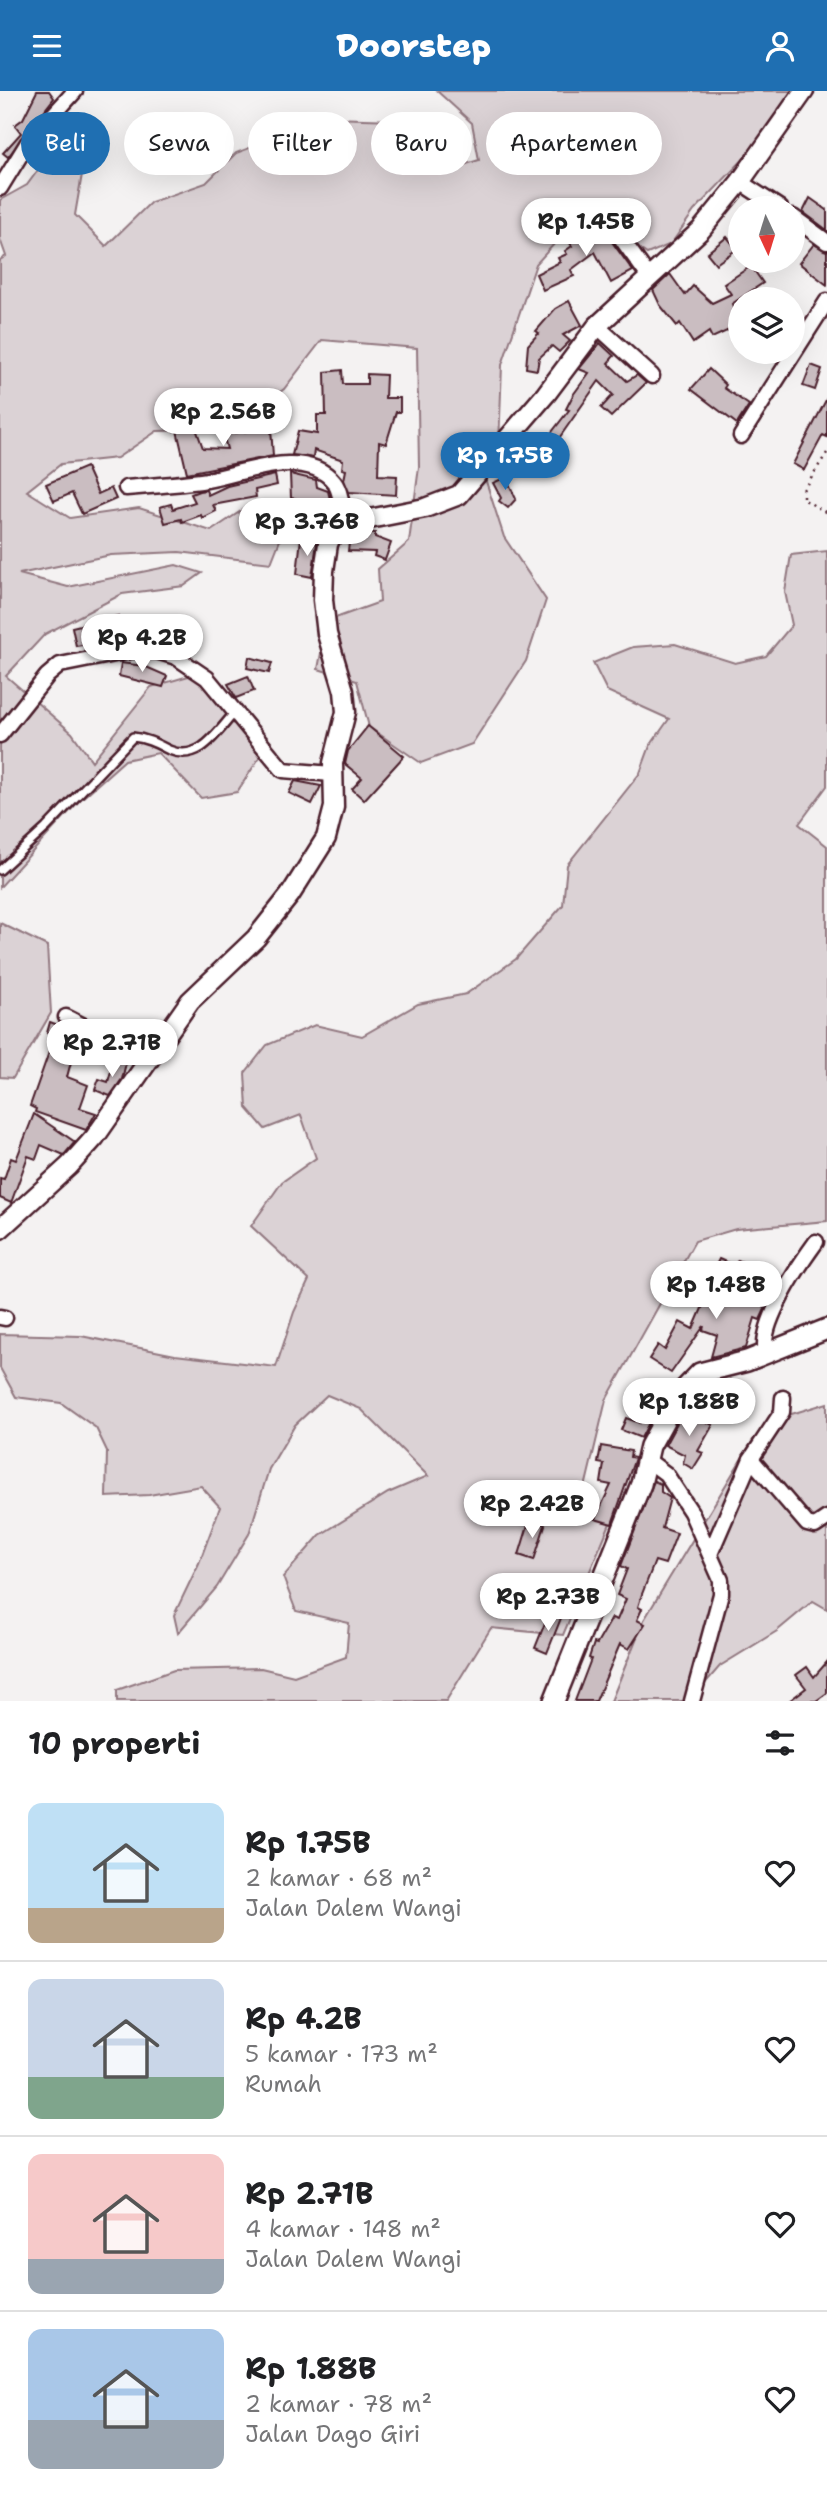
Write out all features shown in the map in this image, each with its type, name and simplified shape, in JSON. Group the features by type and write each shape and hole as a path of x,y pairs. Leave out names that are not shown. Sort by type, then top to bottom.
{"main road":[{"path":"554,1701 641,1484 650,1446 677,1397 700,1373 747,1361 827,1329"}],"street":[{"path":"0,188 27,144 75,91"},
{"path":"0,1229 69,1166 95,1137 190,1001 256,938 290,895 326,838 334,807 331,774 346,712 344,691 327,633 324,571 328,544 334,531 344,524 425,508 459,495 546,394 597,326 701,230 740,183 804,91"},
{"path":"740,183 761,196"},
{"path":"606,217 649,277"},
{"path":"805,226 827,242"},
{"path":"741,436 827,301"},
{"path":"597,326 652,376"},
{"path":"127,488 204,481 255,466 284,464 325,474 335,484 344,524"},
{"path":"0,735 47,676 61,665 135,650 156,651 176,657 207,678 236,711 265,752 283,769 331,774"},
{"path":"66,1017 150,1060"},
{"path":"766,1352 766,1335 773,1315 816,1242"},
{"path":"710,1554 751,1459 782,1412 783,1398"},
{"path":"646,1459 666,1474 691,1512 721,1580 721,1594 692,1701"},
{"path":"751,1459 807,1524 815,1526 827,1518"}],"lane":[{"path":"0,870 46,828 133,737 143,738 174,752 191,755 202,749 236,711"}],"path":[{"path":"827,453 803,490 803,499 827,513"}],"shaded area":[{"path":"437,91 800,91 789,111 694,211 671,244 647,254 584,211 536,264 502,365 499,445 483,472 504,537 546,600 526,661 472,744 421,763 369,727 357,681 318,669 327,621 380,602 378,569 409,542 419,467 417,348 322,340 284,389 232,429 157,431 117,458 61,464 27,491 70,518 139,508 211,531 244,509 282,535 271,563 179,552 111,555 19,574 68,587 176,565 202,573 184,586 122,594 45,634 6,676 72,733 92,761 151,687 202,672 214,698 244,721 263,752 237,792 201,798 158,753 125,760 80,800 0,887 0,260 6,256 0,239 0,200 27,185 34,175 82,175 75,215 106,246 151,202 206,183 214,175 234,175 234,155 248,149 248,175 357,175 357,119 371,119 371,175 472,175 472,162 479,160 472,112 460,112"},
{"path":"827,551 827,786 799,824 827,846 827,1221 736,1229 695,1241 606,1400 583,1496 611,1521 563,1635 491,1628 446,1701 117,1701 117,1690 174,1670 261,1668 294,1676 346,1657 349,1623 296,1611 283,1577 320,1535 388,1493 428,1476 361,1409 327,1395 295,1425 269,1469 249,1534 217,1587 178,1633 174,1615 199,1563 220,1507 201,1486 149,1495 106,1497 107,1451 96,1428 61,1403 16,1397 0,1368 0,1334 81,1336 175,1355 276,1367 294,1312 309,1280 251,1226 282,1182 316,1158 301,1115 265,1129 247,1108 245,1073 267,1045 315,1025 362,1036 418,1004 466,994 516,959 563,905 567,865 640,773 650,746 669,719 607,691 593,663 633,647 675,644 735,663 766,656 792,625 785,592 791,555"},
{"path":"0,923 47,946 51,1013 13,1078 0,1077"},
{"path":"827,1403 827,1509 822,1521 827,1528 827,1609 813,1601 777,1631 720,1666 690,1701 611,1701 644,1620 753,1440 785,1416"}],"building":[{"path":"37,91 49,91 54,98 43,112 26,112"},
{"path":"21,120 21,133 15,125"},
{"path":"21,133 21,140 8,157 3,153"},
{"path":"810,198 827,210 827,230 805,214"},
{"path":"571,226 578,237 602,228 633,271 611,283 595,252 571,270 574,276 543,290 536,274 560,262 558,258 567,254 565,251 572,246 562,232"},
{"path":"728,238 728,255 716,264 707,253"},
{"path":"814,244 827,251 827,285 805,268 805,255"},
{"path":"740,273 756,273 763,283 757,287 728,287 728,290 724,284"},
{"path":"670,274 685,295 693,286 712,303 728,295 728,331 712,338 709,332 693,343 680,323 677,326 660,305 653,290"},
{"path":"569,301 582,325 563,335 570,341 559,352 552,346 539,358 537,370 526,368 528,345 539,333 536,331 555,309"},
{"path":"600,343 614,356 608,363 627,381 637,375 646,383 611,417 601,408 613,395 599,381 555,444 559,447 548,459 535,446 546,435 548,437 569,410 566,409 573,395 589,373 579,369"},
{"path":"811,365 822,369 815,390 803,386"},
{"path":"709,369 726,385 724,388 749,405 737,424 691,389"},
{"path":"342,370 343,384 367,384 367,374 386,375 385,398 400,398 400,412 396,412 386,444 379,442 378,475 397,476 396,495 349,492 344,480 346,470 342,469 343,460 314,450 313,458 292,455 298,431 317,434 317,415 326,415 325,372"},
{"path":"827,398 827,437 823,435 804,470 793,464"},
{"path":"193,420 203,448 227,449 223,434 271,428 273,456 187,473 176,426"},
{"path":"86,467 98,494 111,488 116,499 82,514 72,493 54,501 46,484"},
{"path":"290,474 316,480 317,487 328,491 330,499 327,499 320,522 294,514 298,499 291,498"},
{"path":"275,475 277,485 255,490 256,497 213,505 216,511 202,518 201,515 182,522 181,519 165,523 160,507 171,504 173,509 195,502 191,494 199,491 206,490 208,495 227,486"},
{"path":"506,477 516,499 508,508 499,501 501,498 493,483"},
{"path":"375,533 375,537 391,543 385,560 374,556 375,552 348,551 350,534"},
{"path":"301,538 317,543 312,577 297,574"},
{"path":"118,616 121,638 76,646 72,627"},
{"path":"249,657 272,663 269,673 247,668"},
{"path":"121,663 144,666 167,676 163,687 119,676"},
{"path":"248,676 254,691 236,698 228,684"},
{"path":"368,726 404,756 364,800 352,789 362,778 345,764 348,751"},
{"path":"295,781 321,786 312,804 289,793"},
{"path":"50,1022 69,1029 67,1036 96,1043 93,1056 74,1051 67,1077 88,1085 80,1108 96,1113 86,1130 35,1112 36,1109 30,1106 55,1035 47,1033"},
{"path":"114,1060 126,1063 122,1079 110,1096 95,1090 99,1079 108,1082"},
{"path":"34,1114 75,1142 64,1155 41,1145 36,1159 28,1156 11,1203 0,1198 0,1178 4,1179 11,1158 16,1160"},
{"path":"719,1259 735,1266 738,1260 751,1266 745,1277 740,1274 733,1292 766,1307 760,1320 755,1318 746,1348 711,1357 717,1335 703,1330 704,1326 671,1373 649,1359 658,1345 665,1350 680,1322 693,1329 706,1299 714,1302 725,1276 713,1271"},
{"path":"730,1380 741,1389 726,1408 715,1398"},
{"path":"654,1389 664,1394 641,1438 621,1430 626,1418 640,1423"},
{"path":"684,1410 713,1425 698,1451 703,1453 693,1469 683,1463 685,1455 665,1445"},
{"path":"601,1446 631,1451 630,1457 635,1458 612,1524 595,1519 611,1485 601,1483 604,1464 598,1463"},
{"path":"654,1481 661,1484 661,1492 670,1498 662,1528 677,1533 665,1564 655,1561 642,1594 638,1607 642,1609 637,1620 645,1624 629,1649 620,1644 596,1701 575,1701 591,1659 589,1658 594,1643 597,1644 612,1618 617,1620 626,1599 617,1595 627,1569 621,1566"},
{"path":"530,1519 545,1525 534,1560 519,1555"},
{"path":"549,1613 561,1618 547,1653 535,1648"},
{"path":"827,1662 827,1693 816,1701 789,1701 806,1688 796,1675 807,1667 814,1677"}]}
